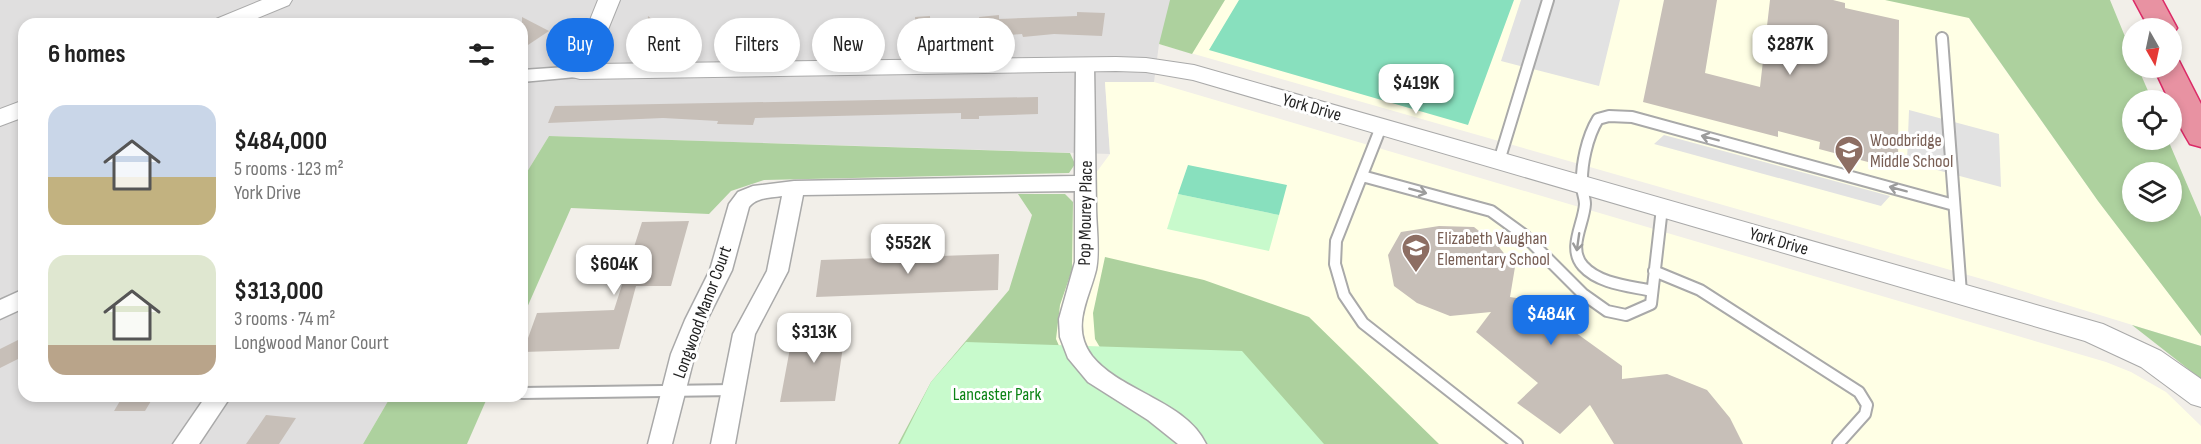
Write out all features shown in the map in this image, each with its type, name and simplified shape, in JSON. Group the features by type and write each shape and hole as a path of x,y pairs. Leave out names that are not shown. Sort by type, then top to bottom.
{"highway":[{"path":"2143,0 2149,18"},
{"path":"2148,0 2158,18"},
{"path":"2182,67 2201,105"},
{"path":"2174,78 2201,136"}],"street":[{"path":"238,18 281,0"},
{"path":"602,18 609,0"},
{"name":"York Drive","path":"614,71 1084,64 1146,64 1177,69 2093,332 2122,343 2151,358 2184,380 2201,395"},
{"name":"Pop Mourey Place","path":"1084,64 1085,268 1070,318 1074,343 1092,373 1112,388 1166,419 1194,444"},
{"name":"York Drive","path":"528,76 580,72"},
{"path":"0,118 18,110"},
{"name":"Longwood Manor Court","path":"660,444 683,354 696,320 721,270 739,204 746,197 760,190 795,188 1086,183"},
{"path":"723,444 747,326 775,278 795,188"},
{"path":"0,310 18,301"},
{"path":"184,444 215,402"}],"lane":[{"path":"1499,161 1548,0"},
{"path":"1942,38 1961,293"},
{"path":"1652,291 1604,278 1588,270 1578,258 1576,249 1586,201 1582,186 1594,125 1598,119 1620,116 1954,205"},
{"path":"1381,127 1336,241 1334,259 1336,278 1344,297 1363,323 1517,444"},
{"path":"1362,176 1491,211 1509,222 1529,239 1596,307 1616,315 1637,314 1651,304 1662,208"},
{"path":"1654,271 1700,290 1859,392 1867,405 1865,414 1838,444"},
{"path":"528,393 734,390"}],"shaded area":[{"path":"0,0 1187,0 1159,44 1154,82 1105,82 1110,154 549,136 528,170 528,18 18,18 18,402 388,402 363,444 0,444"},
{"name":"Woodbridge Middle School","path":"1187,0 1956,0 2098,201 2201,336 2201,346 1989,281 1159,44"},
{"path":"1521,0 1620,0 1599,86 1501,61"},
{"name":"Elizabeth Vaughan Elementary School","path":"1105,82 1154,82 2106,362 2131,372 2166,392 2201,426 2201,444 1324,444 966,342 1009,290 1110,154"},
{"path":"1909,110 1999,134 2001,187 1907,162"},
{"path":"1664,135 1890,196 1881,206 1654,144"}],"green space":[{"path":"1170,0 1225,0 1192,54 1159,44"},
{"path":"1239,0 1514,0 1468,125 1209,50"},
{"path":"1885,0 2110,0 2122,29 2122,78 2142,78 2148,90 2122,90 2122,150 2172,150 2177,162 2122,162 2122,222 2182,222 2182,173 2201,217 2201,336 2098,201 1969,18"},
{"path":"549,136 1070,153 1075,164 1069,173 764,180 731,191 709,214 571,208 528,305 528,170"},
{"path":"1188,165 1287,185 1279,215 1178,194"},
{"path":"1018,194 1065,194 1073,202 1072,270 1060,305 1056,339 1067,364 1048,444 898,444 931,382 1009,290 1032,215"},
{"path":"1178,194 1279,215 1269,251 1167,229"},
{"path":"1105,257 1204,280 1309,317 1439,444 1244,444 1108,361 1095,339 1093,313"},
{"path":"2132,325 2201,346 2201,379"},
{"name":"Lancaster Park","path":"966,342 1242,351 1324,444 900,444 931,382"},
{"path":"388,402 485,402 467,444 363,444"}],"building":[{"path":"1664,0 1717,0 1705,73 1760,87 1770,0 1833,0 1845,3 1845,8 1899,20 1898,170 1819,149 1820,142 1778,131 1778,137 1643,102"},
{"path":"1077,12 1105,13 1102,36 1054,34 1023,37 1022,34 1015,35 1015,18 1077,16"},
{"path":"999,15 999,18 979,17"},
{"path":"930,16 930,18 915,18"},
{"path":"528,20 546,29 546,33 528,45"},
{"path":"1038,97 1038,114 979,116 979,119 961,119 961,113 755,118 753,125 663,118 548,123 555,106"},
{"path":"689,221 671,286 636,286 619,349 528,352 528,338 537,313 614,310 642,222"},
{"path":"1439,226 1474,227 1499,247 1515,267 1510,297 1542,302 1540,307 1622,366 1622,379 1667,374 1707,390 1730,418 1743,444 1614,444 1590,405 1560,434 1517,403 1538,383 1476,332 1491,312 1450,316 1417,303 1394,286 1388,255 1401,232"},
{"path":"999,254 998,290 816,297 821,260"},
{"path":"846,326 835,401 780,402 794,327"},
{"path":"18,340 18,359 0,368 0,349"},
{"path":"119,402 150,402 145,411 114,411"},
{"path":"266,415 296,418 279,444 246,444"}],"place":[{"name":"Woodbridge Middle School","path":"1849,176"},
{"name":"Elizabeth Vaughan Elementary School","path":"1416,274"}]}
